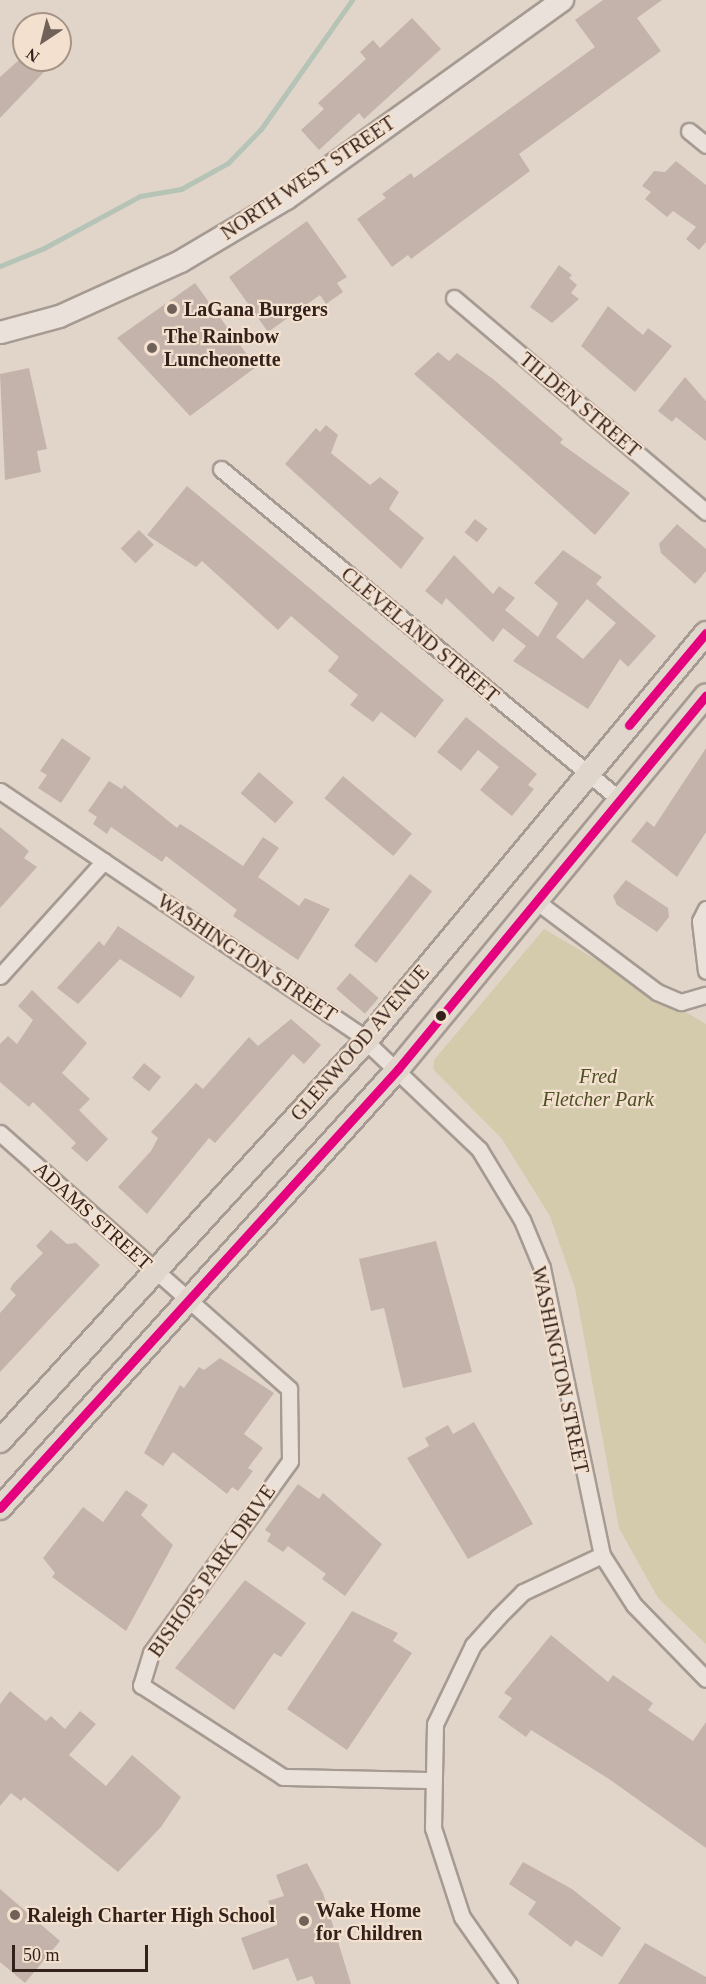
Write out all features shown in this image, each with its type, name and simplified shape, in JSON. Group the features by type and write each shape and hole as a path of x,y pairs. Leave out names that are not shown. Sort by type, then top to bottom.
{"main road":[{"name":"GLENWOOD AVENUE","path":"0,1441 366,1041 705,636"},
{"path":"0,1508 184,1301 398,1069 706,696"}],"street":[{"name":"NORTH WEST STREET","path":"0,332 59,316 180,261 285,198 562,0"},
{"path":"689,131 706,145"},
{"name":"TILDEN STREET","path":"454,298 706,512"},
{"name":"CLEVELAND STREET","path":"221,470 620,799"},
{"name":"WASHINGTON STREET","path":"0,791 366,1041 398,1069 478,1149 522,1220 542,1268 602,1555 640,1613 706,1679"},
{"path":"0,976 104,861"},
{"path":"536,901 657,992 681,1002 706,995"},
{"path":"706,909 700,921 706,971"},
{"name":"ADAMS STREET","path":"0,1133 184,1301"},
{"name":"BISHOPS PARK DRIVE","path":"184,1301 263,1360 289,1389 290,1461 151,1653 141,1685 283,1778 431,1780"},
{"path":"509,1984 462,1917 433,1824 431,1780 435,1724 473,1645 523,1592 602,1555"}],"green space":[{"name":"Fred Fletcher Park","path":"544,929 706,1024 706,1644 658,1598 619,1528 575,1288 550,1216 502,1139 433,1069 434,1060"}],"building":[{"path":"603,0 662,0 637,18 661,51 519,154 530,171 411,259 408,255 392,267 357,219 386,198 382,194 411,173 414,178 595,47 575,20"},
{"path":"412,18 441,49 364,119 359,113 319,150 301,130 324,109 318,103 366,59 360,52 373,40 380,48"},
{"path":"12,66 12,72 44,72 0,118 0,77"},
{"path":"676,161 706,185 706,242 699,250 686,239 696,227 673,211 667,217 645,199 651,192 642,186 654,171 665,172"},
{"path":"307,221 347,277 337,283 343,292 326,304 320,295 268,332 229,277"},
{"path":"559,265 572,275 569,278 577,285 571,293 579,299 552,323 530,307"},
{"path":"195,283 256,367 190,416 117,338"},
{"path":"608,306 643,335 648,328 672,346 635,392 581,346"},
{"path":"438,352 449,361 457,353 493,379 563,439 560,443 630,493 595,535 414,374"},
{"path":"29,368 47,449 37,451 41,472 5,480 0,374"},
{"path":"685,377 706,401 706,441 676,417 672,422 658,411"},
{"path":"326,425 338,435 331,453 370,485 380,477 399,492 389,509 424,538 401,569 285,464 316,428 320,432"},
{"path":"187,486 444,700 415,738 381,712 373,722 350,705 358,695 328,671 339,657 291,616 278,630 202,561 196,567 147,535"},
{"path":"475,519 488,529 477,542 465,532"},
{"path":"677,524 706,549 706,571 695,584 661,553 659,544"},
{"path":"139,530 154,545 135,563 121,548"},
{"path":"563,550 602,577 596,584 656,636 628,667 620,659 588,709 513,661 526,646 503,628 493,642 446,598 442,605 425,591 454,555 493,594 499,586 515,598 505,610 538,637 558,603 534,583","holes":["587,599 616,623 583,659 556,637"]},
{"path":"466,717 537,774 528,785 534,789 512,816 480,790 499,767 478,750 461,771 437,752"},
{"path":"62,738 91,758 61,803 38,788 47,775 40,771"},
{"path":"706,748 706,832 677,877 631,841 647,821 654,827"},
{"path":"259,772 294,802 275,823 241,793"},
{"path":"343,776 412,834 393,856 324,798"},
{"path":"109,781 122,789 124,785 177,828 180,824 243,866 263,837 279,848 258,877 299,906 305,898 330,909 298,960 233,916 237,910 166,856 162,862 111,827 107,834 93,824 97,817 88,811"},
{"path":"0,827 29,851 24,858 37,867 0,908"},
{"path":"410,874 432,891 376,963 354,946"},
{"path":"626,880 668,908 669,917 657,932 617,905 613,896"},
{"path":"118,926 195,977 181,998 120,959 78,1004 57,988 99,941 104,946"},
{"path":"350,973 379,998 365,1014 336,989"},
{"path":"32,990 87,1043 62,1073 90,1099 79,1110 108,1139 87,1162 71,1148 76,1143 33,1102 29,1107 0,1082 0,1044 8,1036 17,1044 33,1020 18,1006"},
{"path":"291,1019 321,1045 304,1064 293,1054 215,1143 209,1138 147,1214 118,1187 151,1151 158,1138 151,1132 196,1083 203,1089 249,1037 258,1046"},
{"path":"144,1063 161,1077 149,1092 132,1078"},
{"path":"51,1230 67,1244 76,1243 100,1265 0,1372 0,1313 16,1295 10,1289 13,1284 43,1253 36,1246"},
{"path":"436,1241 472,1372 403,1388 384,1308 371,1311 359,1259"},
{"path":"220,1358 274,1393 244,1434 263,1448 248,1468 253,1471 238,1491 232,1487 227,1494 173,1452 163,1466 144,1453 180,1385 184,1388 199,1367 204,1370"},
{"path":"474,1422 533,1524 468,1559 407,1458 429,1446 425,1438 448,1425 453,1434"},
{"path":"298,1484 319,1499 323,1493 382,1544 345,1596 322,1579 326,1574 288,1546 283,1552 267,1541 271,1534 265,1530"},
{"path":"126,1490 148,1505 141,1515 173,1545 126,1631 52,1577 55,1573 43,1558 83,1507 103,1522"},
{"path":"245,1580 306,1623 281,1657 274,1653 234,1710 175,1668"},
{"path":"352,1611 398,1633 393,1641 412,1653 347,1750 287,1709"},
{"path":"551,1635 608,1682 613,1675 653,1703 648,1710 693,1741 706,1722 706,1848 609,1779 531,1730 526,1737 498,1717 512,1698 504,1693"},
{"path":"10,1691 46,1721 51,1716 65,1729 80,1711 96,1724 69,1755 106,1786 132,1755 181,1797 161,1827 118,1872 24,1797 21,1801 11,1793 0,1806 0,1704"},
{"path":"523,1862 572,1889 621,1928 602,1957 576,1940 571,1947 528,1914 536,1902 509,1884"},
{"name":"Wake Home for Children","path":"307,1863 323,1893 351,1984 315,1984 312,1976 297,1981 288,1958 253,1970 241,1938 277,1925 268,1901 284,1896 276,1875"},
{"name":"Raleigh Charter High School","path":"0,1889 60,1941 25,1983 0,1962"},
{"path":"645,1943 706,1977 706,1984 618,1984"}],"waterway":[{"path":"0,266 44,248 140,196 181,189 228,163 261,129 352,0"}],"transit line":[{"path":"629,725 706,633"},
{"path":"0,1508 398,1069 706,696"}],"place":[{"name":"LaGana Burgers","path":"172,309"},
{"name":"The Rainbow Luncheonette","path":"152,348"},
{"name":"Raleigh Charter High School","path":"15,1915"},
{"name":"Wake Home for Children","path":"304,1921"}]}
